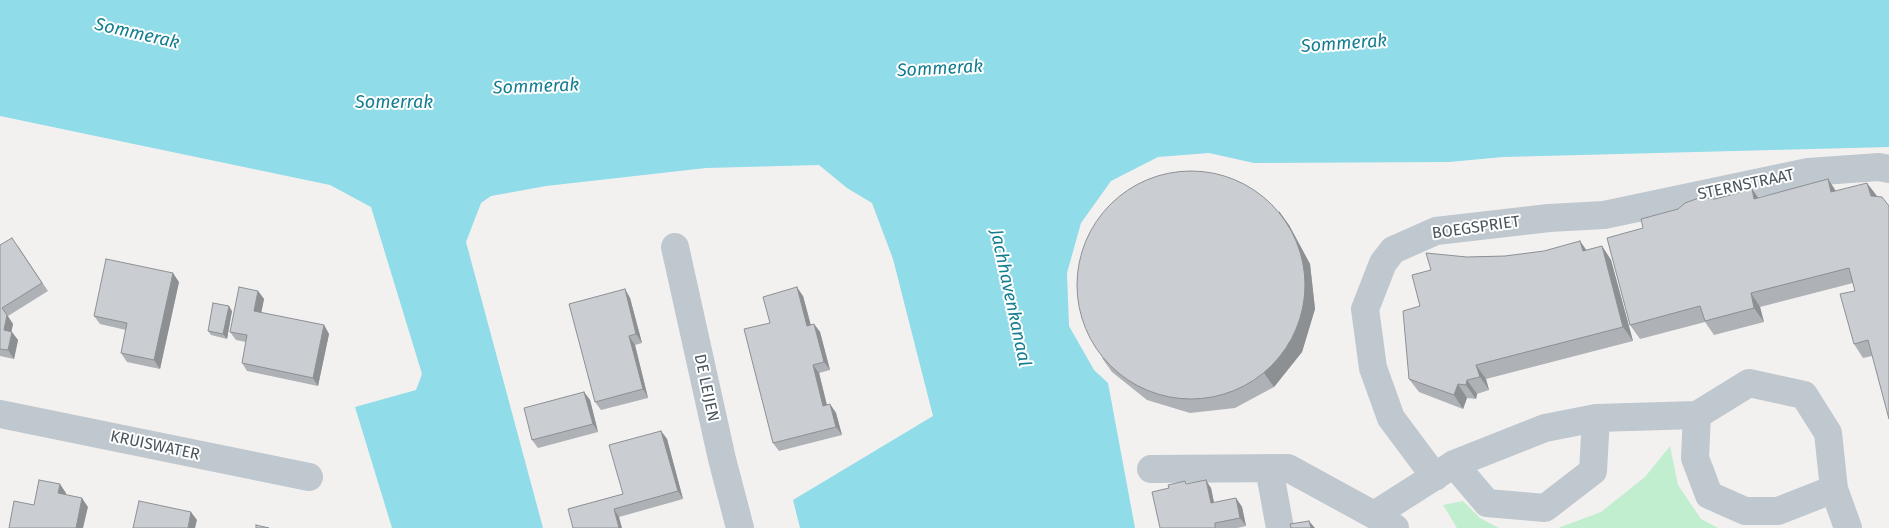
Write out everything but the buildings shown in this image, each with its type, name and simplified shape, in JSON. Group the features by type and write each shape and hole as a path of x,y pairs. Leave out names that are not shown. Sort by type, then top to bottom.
{"street":[{"name":"STERNSTRAAT","path":"1604,215 1808,172 1879,167 1889,169"},
{"name":"BOEGSPRIET","path":"1596,418 1593,471 1545,508 1488,503 1445,471 1391,418 1373,368 1365,308 1383,263 1392,250 1436,230 1549,218 1604,215"},
{"name":"DE LEIJEN","path":"675,247 722,459 740,528"},
{"path":"1150,469 1288,468 1384,521 1445,471 1545,428 1596,418 1698,415 1748,383 1804,395 1828,433 1834,489 1848,528"},
{"name":"KRUISWATER","path":"0,414 309,477"},
{"path":"1698,415 1695,458 1709,495 1745,511 1778,511 1834,489"},
{"path":"1269,468 1280,528"}],"green space":[{"path":"1670,446 1678,485 1701,519 1718,528 1558,528 1601,512 1645,477"},
{"path":"1463,501 1480,518 1499,528 1457,528 1443,505"}],"water":[{"name":"Somerrak","path":"0,0 1889,0 1889,147 1503,157 1449,162 1254,163 1209,153 1158,157 1111,181 1081,223 1067,273 1069,326 1094,370 1108,383 1135,528 800,528 793,500 933,416 893,259 872,203 847,188 819,165 706,168 546,186 491,196 481,203 466,242 543,528 392,528 355,407 416,390 422,374 371,207 330,185 0,116"}],"water label":[{"name":"Sommerak","path":"137,34"},
{"name":"Sommerak","path":"1344,44"},
{"name":"Sommerak","path":"940,69"},
{"name":"Sommerak","path":"536,87"},
{"name":"Jachhavenkanaal","path":"1010,298"}]}
